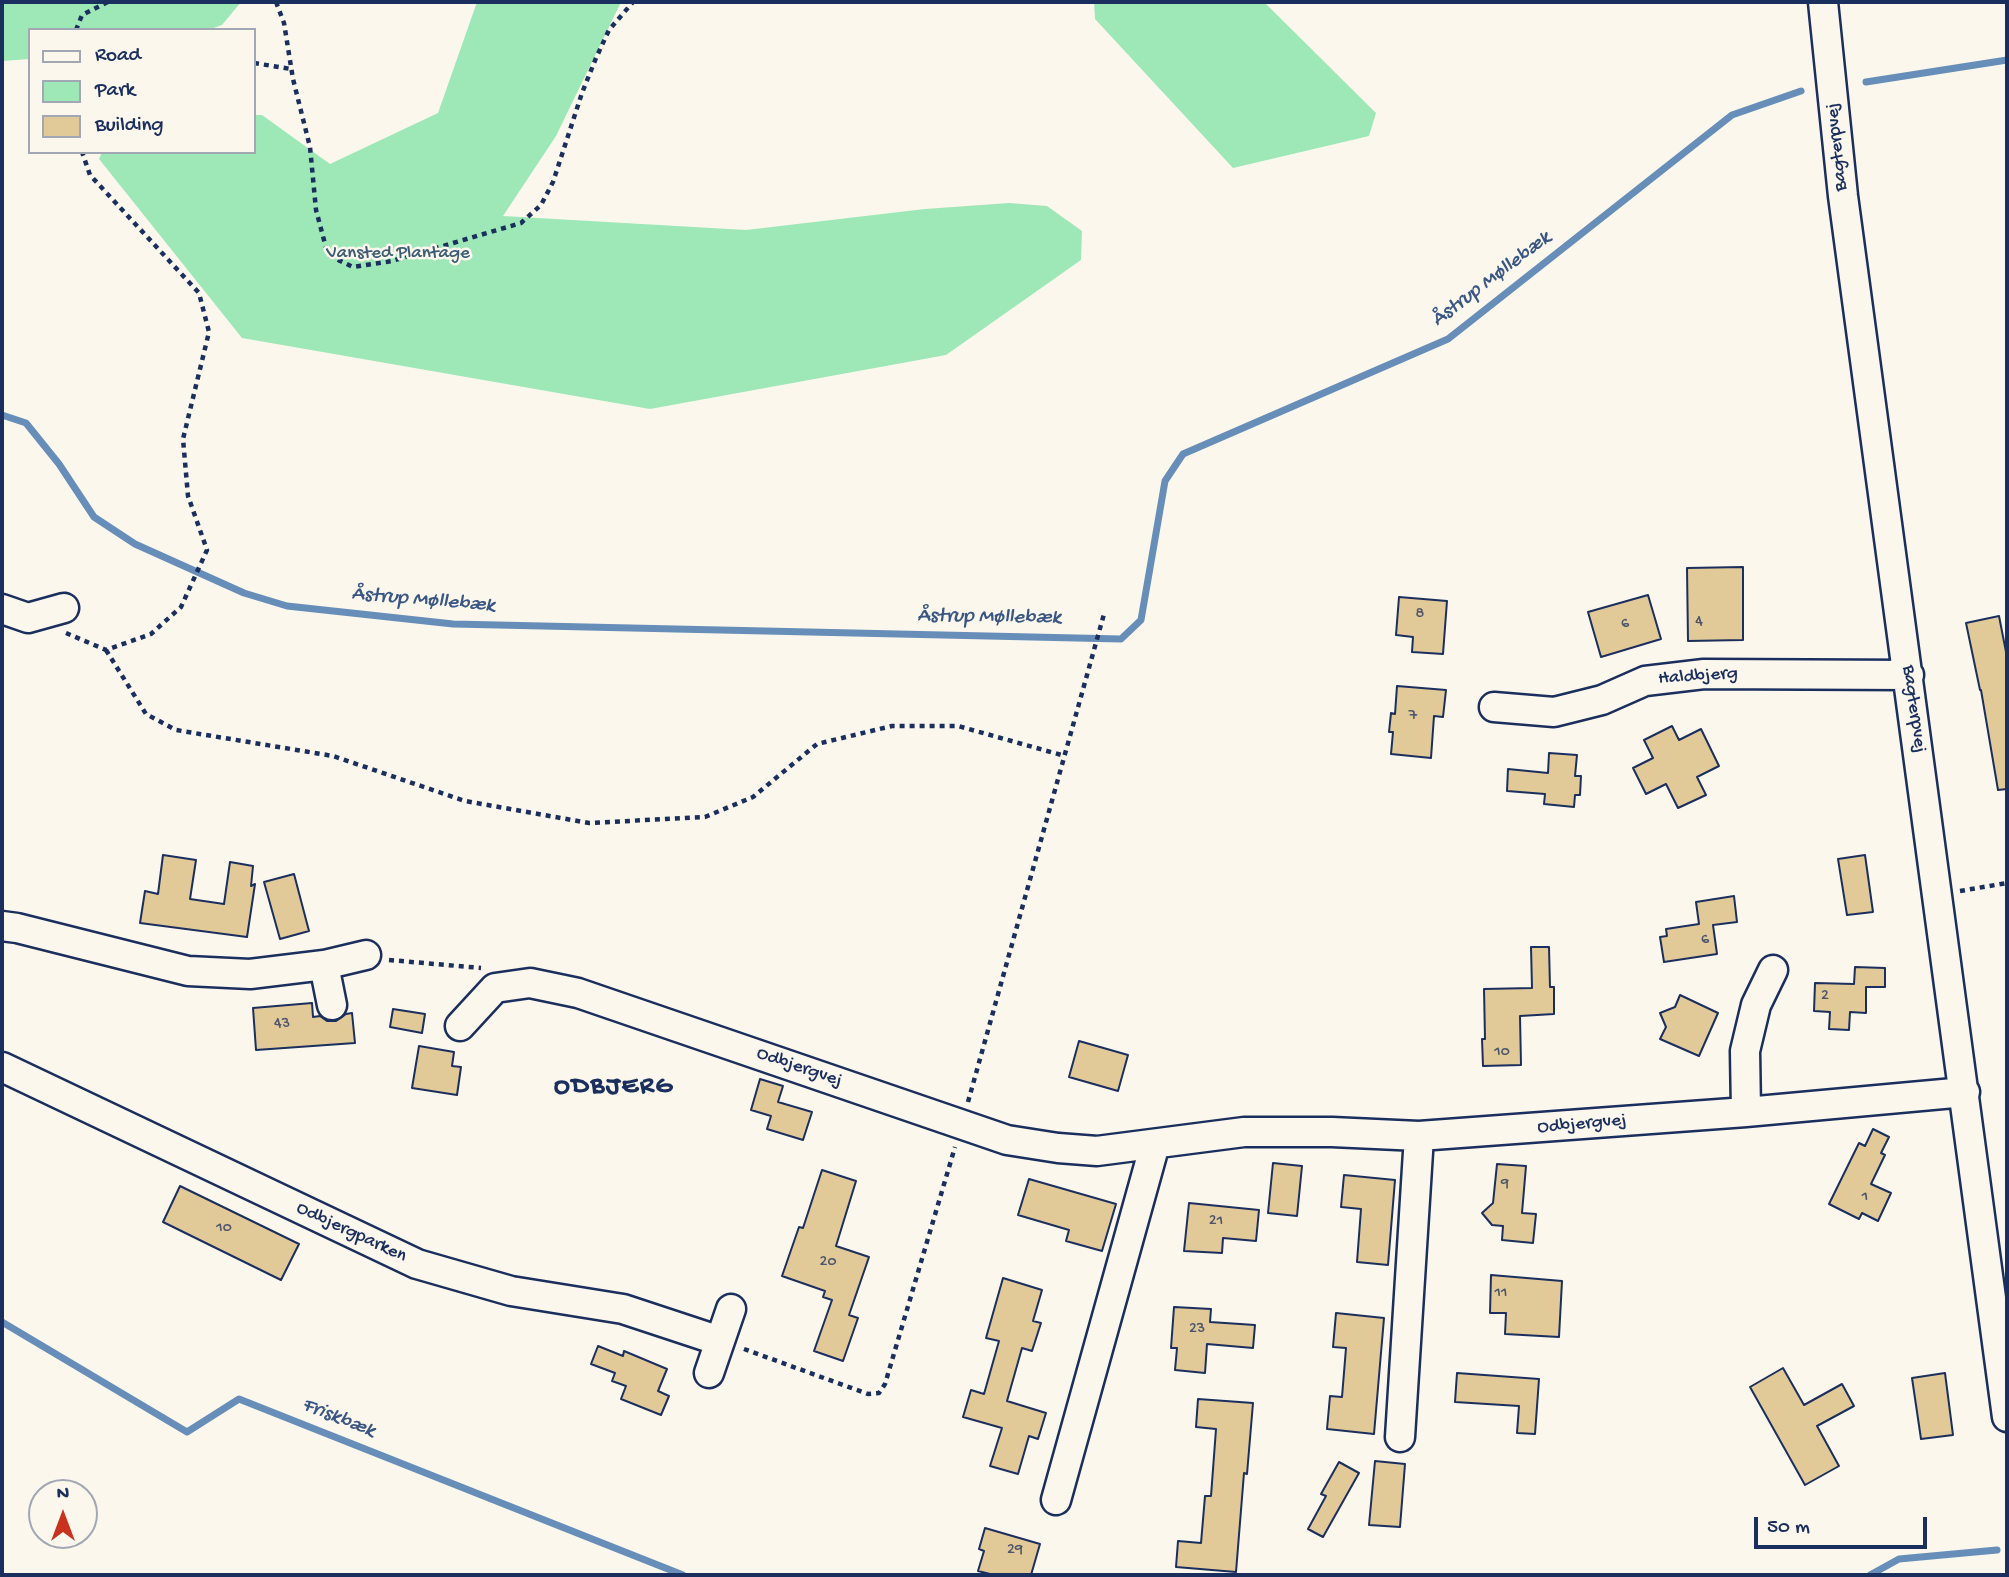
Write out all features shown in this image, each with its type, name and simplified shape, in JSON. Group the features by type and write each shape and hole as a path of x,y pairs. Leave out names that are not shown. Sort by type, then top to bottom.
{"street":[{"name":"Bagterpvej","path":"1824,2 1843,196 2007,1416"},
{"path":"15,613 64,608"},
{"name":"Haldbjerg","path":"1494,707 1554,712 1602,700 1645,681 1704,674 1909,675"},
{"path":"2,926 188,971 250,974 324,965 366,955"},
{"path":"324,965 332,1005"},
{"path":"1746,1112 1745,1051 1756,1005 1773,970"},
{"name":"Odbjergvej","path":"460,1026 495,988 530,983 578,993 1007,1140 1097,1151 1244,1132 1419,1136 1746,1112 1965,1092"},
{"name":"Odbjergparken","path":"2,1068 417,1264 511,1291 623,1309 720,1341"},
{"path":"1400,1437 1419,1136"},
{"path":"1056,1500 1156,1144"},
{"path":"709,1373 730,1310"}],"path":[{"path":"77,28 82,15 108,2"},
{"path":"276,2 284,23 310,147 316,210 328,255 353,267 392,261 521,223 541,205 553,182 582,93 609,30 633,2"},
{"path":"256,63 292,69"},
{"path":"83,154 90,175 199,293 209,332 183,439 188,496 207,550 181,607 150,634 106,650"},
{"path":"15,613 106,650 146,714 176,730 333,756 465,801 589,823 705,817 753,797 817,744 892,726 958,726 1065,756"},
{"path":"720,1341 868,1394 879,1392 885,1384 962,1125 1104,614"},
{"path":"1938,895 2007,883"},
{"path":"366,955 486,968"}],"green space":[{"path":"2,2 241,2 222,25 214,28 28,28 28,59 2,61"},
{"name":"Vansted Plantage","path":"477,2 621,2 556,136 503,216 746,230 925,209 1009,203 1047,206 1082,231 1081,260 946,355 650,409 242,338 99,159 101,154 256,154 256,115 262,115 330,164 438,113"},
{"path":"1094,2 1264,2 1376,113 1369,136 1233,168 1095,19"}],"building":[{"path":"1743,567 1743,640 1688,641 1687,568"},
{"path":"1648,595 1661,639 1601,657 1588,612"},
{"path":"1399,597 1447,601 1443,654 1412,652 1413,637 1396,635"},
{"path":"1999,616 2007,657 2007,789 1998,790 1981,690 1966,623"},
{"path":"1397,686 1446,690 1443,717 1434,716 1431,758 1391,754 1393,732 1389,732 1391,713 1395,714"},
{"path":"1672,726 1679,740 1701,729 1719,766 1697,777 1706,795 1678,808 1666,784 1646,794 1633,768 1653,758 1644,740"},
{"path":"1549,753 1577,755 1575,776 1581,776 1580,795 1575,795 1574,807 1544,804 1545,794 1507,791 1508,769 1548,773"},
{"path":"163,855 196,860 190,899 224,904 230,862 253,866 251,886 255,884 247,937 140,923 145,891 158,894"},
{"path":"1865,855 1873,912 1847,915 1838,859"},
{"path":"294,874 309,931 280,939 264,882"},
{"path":"1734,896 1737,922 1713,925 1717,954 1664,962 1660,937 1667,936 1666,929 1699,924 1696,902"},
{"path":"1531,947 1549,947 1554,1014 1520,1016 1521,1065 1483,1066 1484,989 1532,988"},
{"path":"1855,967 1885,968 1885,987 1866,987 1866,1013 1850,1012 1849,1030 1829,1029 1830,1012 1814,1011 1815,983 1854,984"},
{"path":"1680,995 1718,1013 1699,1056 1660,1039 1666,1027 1660,1013 1675,1007"},
{"path":"312,1003 313,1017 320,1016 327,1021 336,1021 352,1013 355,1043 256,1050 253,1008"},
{"path":"393,1009 425,1014 422,1033 390,1027"},
{"path":"1079,1041 1128,1055 1118,1091 1069,1077"},
{"path":"419,1046 454,1052 452,1066 461,1067 457,1095 412,1088"},
{"path":"760,1079 783,1086 778,1102 812,1112 803,1140 767,1129 771,1116 751,1110"},
{"path":"1873,1129 1889,1137 1881,1153 1885,1155 1871,1184 1891,1193 1878,1221 1862,1213 1859,1219 1829,1204 1859,1143 1865,1146"},
{"path":"1273,1163 1302,1166 1297,1216 1268,1213"},
{"path":"1497,1164 1526,1166 1522,1213 1536,1214 1533,1243 1502,1240 1503,1226 1492,1225 1482,1213 1493,1203"},
{"path":"822,1170 856,1181 836,1246 869,1257 849,1315 858,1318 843,1361 814,1351 832,1300 823,1297 825,1291 782,1276 799,1227 803,1228"},
{"path":"1344,1175 1395,1180 1388,1265 1357,1262 1361,1209 1341,1207"},
{"path":"1029,1179 1116,1204 1102,1251 1066,1241 1069,1230 1018,1215"},
{"path":"180,1186 299,1244 281,1280 163,1222"},
{"path":"1189,1203 1259,1210 1256,1241 1223,1238 1222,1253 1184,1251"},
{"path":"1491,1275 1562,1281 1559,1337 1505,1334 1506,1313 1490,1313"},
{"path":"1003,1278 1042,1290 1033,1321 1041,1323 1032,1351 1022,1348 1007,1401 1046,1413 1038,1439 1029,1436 1018,1474 990,1466 1002,1428 963,1417 971,1390 984,1394 999,1341 986,1338"},
{"path":"1174,1307 1211,1309 1210,1322 1255,1325 1253,1348 1207,1344 1205,1373 1175,1370 1177,1348 1171,1348"},
{"path":"1336,1313 1384,1318 1374,1434 1327,1429 1330,1396 1342,1397 1346,1348 1333,1347"},
{"path":"598,1346 623,1356 624,1351 667,1369 658,1391 669,1396 661,1415 621,1399 626,1386 612,1381 615,1373 591,1364"},
{"path":"1783,1368 1804,1405 1842,1384 1854,1406 1817,1426 1839,1466 1805,1485 1750,1387"},
{"path":"1457,1373 1539,1379 1535,1434 1517,1433 1519,1406 1455,1402"},
{"path":"1945,1373 1953,1435 1921,1439 1912,1378"},
{"path":"1198,1399 1253,1403 1236,1572 1176,1567 1178,1541 1201,1543 1205,1496 1211,1496 1216,1429 1196,1427"},
{"path":"1375,1461 1405,1464 1400,1527 1369,1525"},
{"path":"1339,1462 1359,1473 1323,1537 1308,1529 1326,1496 1321,1494"},
{"path":"985,1528 1040,1544 1031,1575 994,1575 978,1571 984,1551 979,1549"}],"waterway":[{"name":"Åstrup Møllebæk","path":"1866,82 2007,60"},
{"name":"Åstrup Møllebæk","path":"2,415 26,423 59,464 94,517 135,544 244,593 287,606 453,624 1121,639 1141,620 1165,481 1183,454 1448,339 1732,115 1801,91"},
{"name":"Friskbæk","path":"2,1322 187,1432 239,1399 683,1575"},
{"name":"Friskbæk","path":"1870,1575 1899,1559 1997,1550"}],"district":[{"name":"ODBJERG","path":"614,1088"}]}
